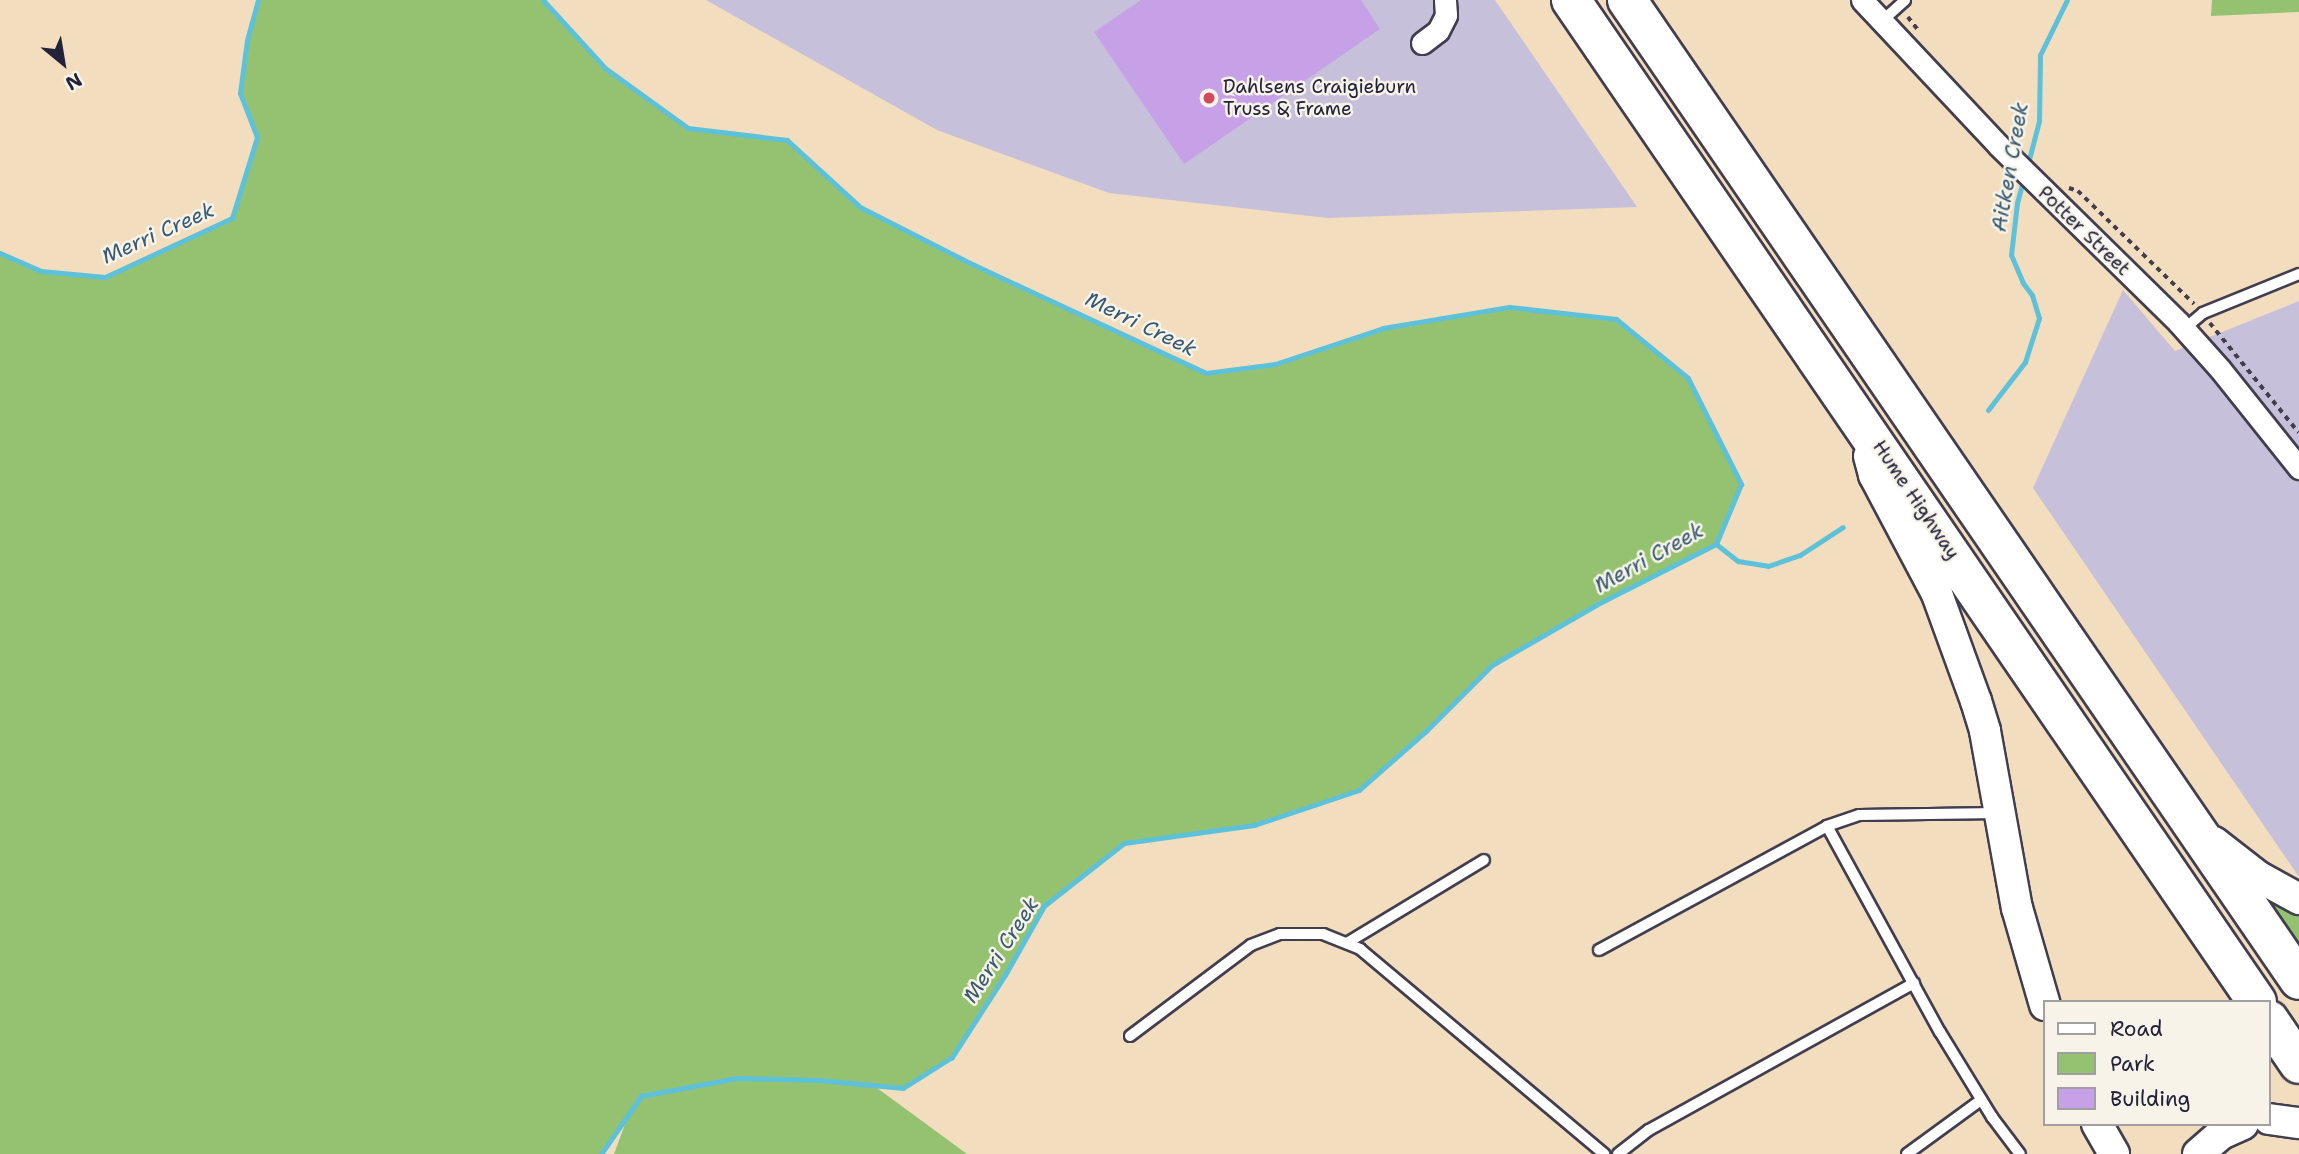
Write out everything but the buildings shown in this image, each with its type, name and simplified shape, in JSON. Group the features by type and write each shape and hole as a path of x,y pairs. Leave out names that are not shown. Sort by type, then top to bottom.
{"highway":[{"name":"Hume Highway","path":"1571,0 2256,1000"},
{"path":"1627,0 2299,980"},
{"path":"2271,1023 2299,1064"}],"main road":[{"path":"1857,415 1874,475 1914,548 1950,625 1985,731 2017,908 2044,1002"},
{"path":"2194,827 2259,877 2299,899"},
{"path":"2271,1119 2299,1123"},
{"path":"2098,1126 2114,1154"},
{"path":"2198,1154 2221,1134 2239,1126"}],"street":[{"path":"1422,43 1438,30 1446,15 1445,0"},
{"name":"Potter Street","path":"1862,0 2031,179 2184,329 2220,369 2299,468"}],"lane":[{"path":"1882,21 1905,0"},
{"path":"2184,329 2203,313 2299,274"},
{"path":"1599,950 1828,826 1868,814 2000,813"},
{"path":"1828,826 1981,1100 2020,1154"},
{"path":"1347,943 1484,860"},
{"path":"1130,1036 1235,956 1263,939 1304,932 1360,949 1604,1154"},
{"path":"1618,1154 1649,1130 1914,983"},
{"path":"1907,1154 1981,1100"}],"path":[{"path":"2067,188 2078,191 2203,313 2299,433"}],"shaded area":[{"path":"706,0 1495,0 1637,207 1328,218 1109,193 937,130"},
{"path":"2123,290 2175,351 2299,301 2299,877 2033,488"}],"green space":[{"path":"258,0 543,0 605,68 688,128 787,140 860,207 970,263 1206,373 1275,364 1383,328 1509,307 1616,319 1688,378 1741,484 1716,544 1596,605 1492,665 1427,730 1359,790 1254,825 1124,843 1044,906 1005,975 952,1057 903,1088 873,1085 967,1154 614,1154 628,1116 601,1154 0,1154 0,253 41,271 105,277 232,218 257,137 240,93 247,40"},
{"path":"2212,0 2299,0 2299,12 2211,16"},
{"path":"2269,898 2299,908 2299,952 2267,900"}],"waterway":[{"name":"Merri Creek","path":"0,253 41,271 105,277 232,218 257,137 240,93 247,40 258,0"},
{"name":"Merri Creek","path":"543,0 605,68 688,128 787,140 860,207 970,263 1206,373 1275,364 1383,328 1509,307 1616,319 1688,378 1741,484 1716,544 1596,605 1492,665 1427,730 1359,790 1254,825 1124,843 1044,906 1005,975 952,1057 903,1088 818,1080 737,1078 641,1096 601,1154"},
{"name":"Aitken Creek","path":"2027,167 2039,121 2040,55 2067,0"},
{"name":"Aitken Creek","path":"1988,410 2025,362 2039,318 2032,295 2023,283 2011,255 2017,203 2024,177"},
{"name":"Aitken Creek","path":"1716,544 1738,561 1768,566 1800,555 1843,527"}],"place":[{"name":"Dahlsens Craigieburn Truss & Frame","path":"1209,98"}]}
